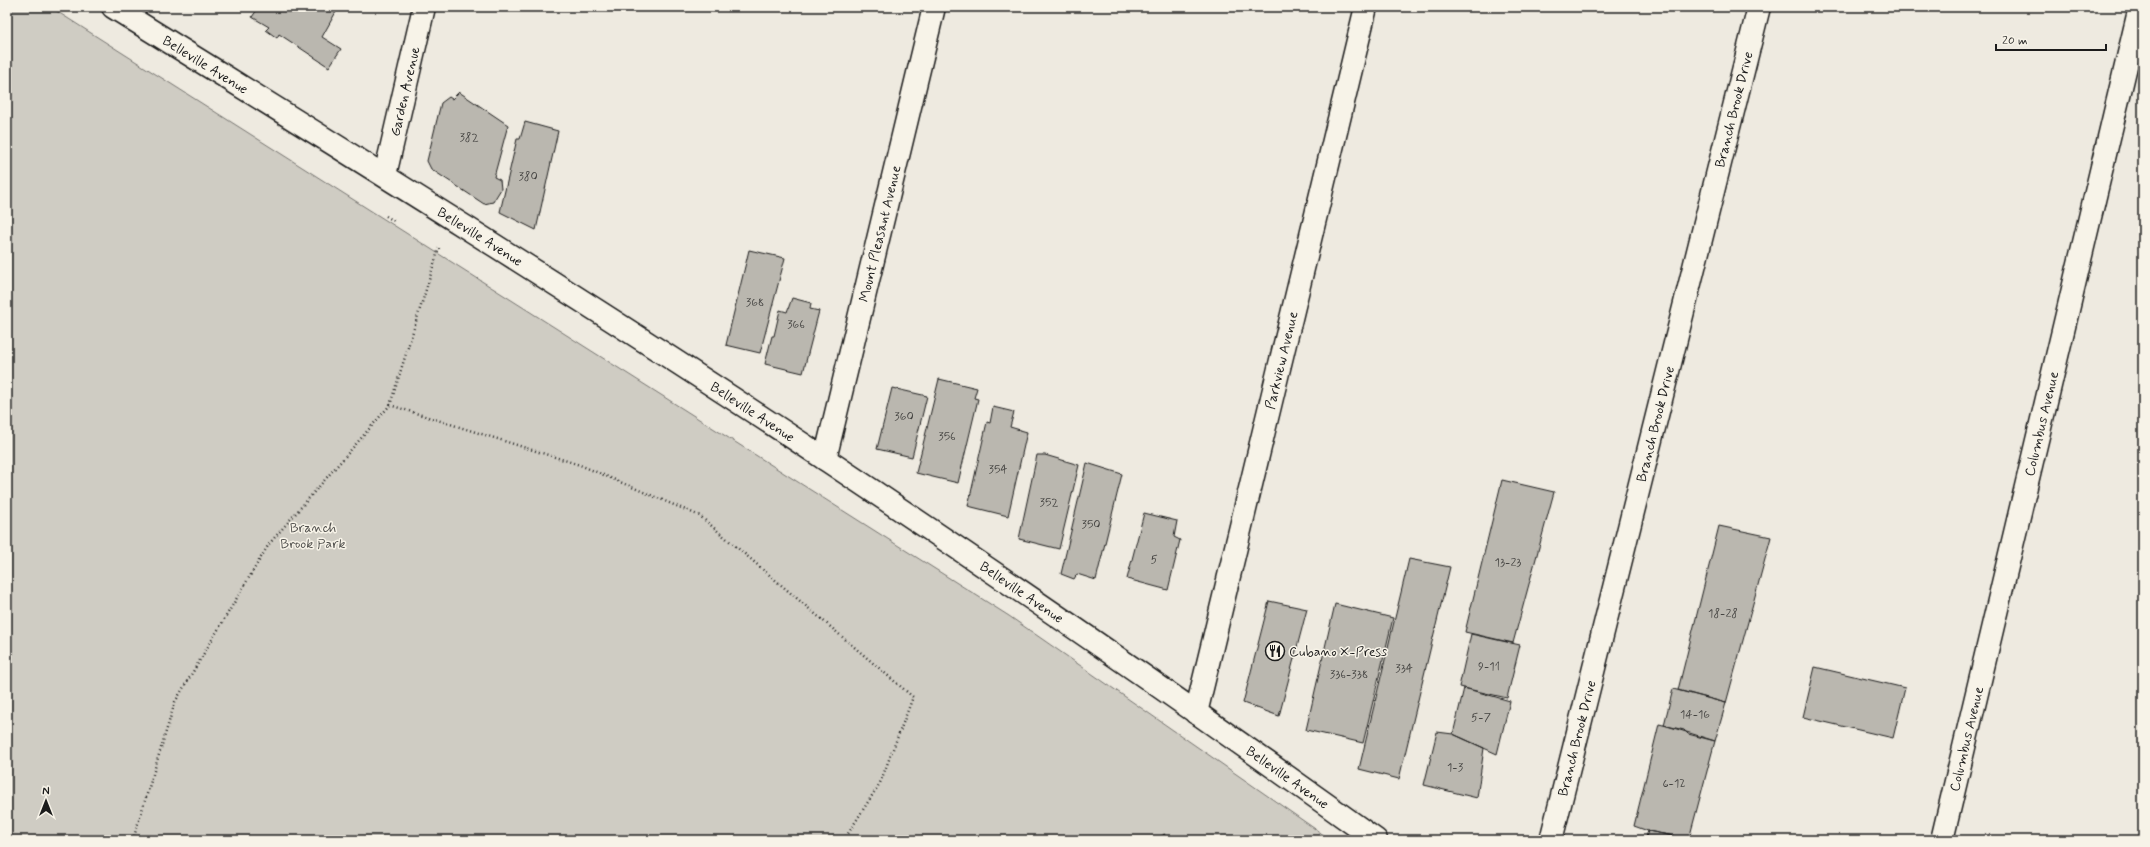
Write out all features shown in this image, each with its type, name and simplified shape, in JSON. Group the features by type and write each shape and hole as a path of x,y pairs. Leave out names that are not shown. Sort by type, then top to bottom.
{"street":[{"name":"Belleville Avenue","path":"113,7 385,175 825,459 1196,713 1376,840"},
{"name":"Garden Avenue","path":"385,175 424,7"},
{"name":"Mount Pleasant Avenue","path":"825,459 934,7"},
{"name":"Parkview Avenue","path":"1196,713 1366,7"},
{"name":"Branch Brook Drive","path":"1551,840 1760,7"},
{"name":"Columbus Avenue","path":"1942,840 2140,7"}],"path":[{"path":"386,216 399,224"},
{"path":"133,840 175,702 269,544 390,405 440,248 433,244"},
{"path":"390,405 580,465 700,516 913,697 880,782 844,840"},
{"path":"1160,840 1164,833 1164,840"}],"green space":[{"name":"Branch Brook Park","path":"7,7 50,7 1009,616 1331,840 7,840"}],"building":[{"path":"259,7 331,7 337,10 322,37 341,49 329,67 279,34 277,38 266,30 269,27 252,17"},
{"path":"459,92 508,125 494,177 500,180 501,189 493,202 484,204 431,169 427,161 441,103 449,97 452,99"},
{"path":"525,122 558,131 536,230 500,212 517,139 520,139"},
{"path":"749,250 785,258 760,353 726,345"},
{"path":"792,298 811,303 810,309 819,311 803,373 765,364 780,310 787,312"},
{"path":"939,379 977,388 974,398 978,399 958,483 916,473"},
{"path":"892,388 927,396 912,457 877,449"},
{"path":"993,407 1014,412 1010,427 1027,432 1008,516 968,506 987,422 990,423"},
{"path":"1037,455 1045,455 1079,465 1059,549 1019,539"},
{"path":"1087,463 1122,474 1096,580 1077,574 1074,579 1061,574"},
{"path":"1502,480 1554,492 1513,643 1465,632"},
{"path":"1144,513 1177,521 1174,537 1180,540 1168,590 1127,579"},
{"path":"1719,526 1771,537 1726,703 1678,690"},
{"path":"1409,559 1450,567 1399,779 1359,769"},
{"path":"1269,601 1307,609 1279,716 1243,703"},
{"path":"1335,604 1393,618 1363,743 1306,730"},
{"path":"1471,634 1520,645 1507,698 1459,687"},
{"path":"1815,667 1905,688 1893,738 1803,717"},
{"path":"1464,688 1510,701 1497,754 1453,734"},
{"path":"1673,689 1726,703 1715,741 1664,725"},
{"path":"1659,724 1684,730 1688,734 1715,741 1689,839 1648,831 1634,826"},
{"path":"1437,732 1453,734 1484,748 1477,798 1424,785"},
{"path":"1648,831 1689,839 1645,840"}],"place":[{"name":"Cubano X-Press","path":"1275,651"}]}
